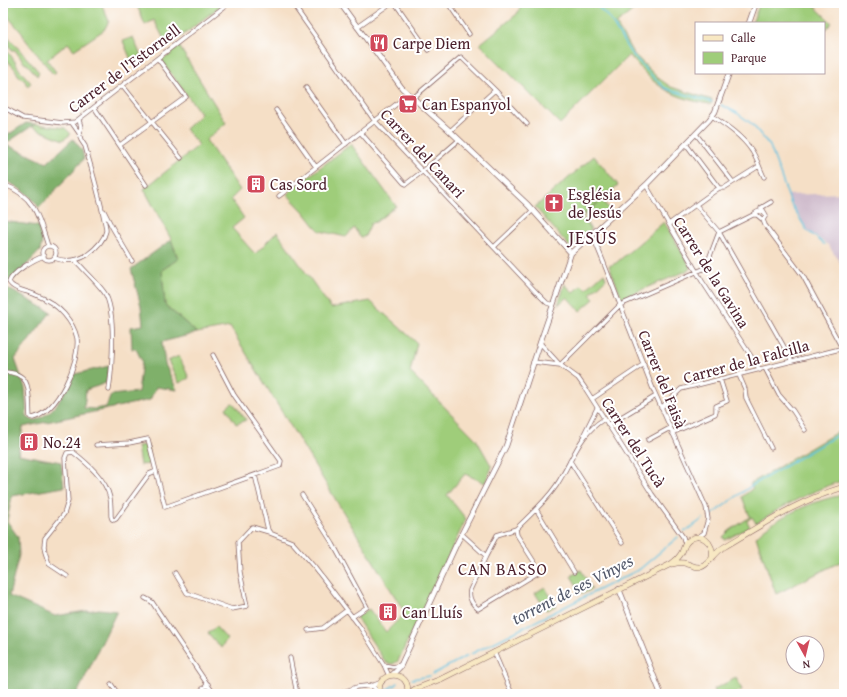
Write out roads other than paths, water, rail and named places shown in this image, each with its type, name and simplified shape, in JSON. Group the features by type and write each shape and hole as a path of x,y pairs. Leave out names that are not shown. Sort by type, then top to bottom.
{"main road":[{"path":"671,564 680,563 702,567 724,547 795,505 844,487"},
{"path":"405,681 408,694 419,687 441,679 671,564 683,551 685,544 691,539 698,537 719,547 724,547"},
{"path":"709,542 713,552 712,557"},
{"path":"683,551 685,561 689,564"},
{"path":"380,693 382,682 390,676 398,676 419,687"}],"street":[{"name":"Carrer de l'Estornell","path":"3,107 23,118 63,123 72,123 79,120 229,3"},
{"name":"Carrer del Canari","path":"292,3 376,121 547,304 553,305"},
{"path":"340,3 398,83 410,96 450,131 533,210 571,253"},
{"path":"357,27 391,3"},
{"path":"395,3 428,50"},
{"path":"448,3 469,34"},
{"path":"749,22 756,3"},
{"path":"279,196 462,57 527,124"},
{"path":"120,145 186,97 158,59"},
{"path":"175,573 187,593 232,609 247,606 240,572 238,542 252,527 292,542 347,610 390,676 400,666 462,534 506,446 533,362 571,253 646,185 712,116 717,107 729,74"},
{"path":"123,86 181,158"},
{"path":"306,88 346,144"},
{"path":"450,131 495,90"},
{"path":"94,107 146,185"},
{"path":"276,110 316,167"},
{"path":"712,116 734,131 746,142 764,177"},
{"path":"79,120 81,127 79,133"},
{"path":"48,246 43,250 44,256 48,260 54,258 59,260 75,260 93,250 104,236 106,229 102,206 85,146 72,123"},
{"path":"361,133 404,183 407,183 423,171 459,140"},
{"path":"696,134 733,182"},
{"path":"686,144 719,188"},
{"path":"669,224 719,188 724,188 759,166"},
{"path":"3,184 18,191 34,207 38,214 48,246 55,250 56,254 54,258"},
{"name":"Carrer de la Gavina","path":"646,185 697,272 760,370"},
{"path":"560,365 620,305 703,269 707,264 719,232 753,215 771,202"},
{"path":"696,205 719,232 792,361"},
{"path":"102,206 132,261"},
{"path":"494,247 533,210"},
{"path":"761,210 764,211 766,215 763,220"},
{"path":"753,215 757,215 763,220 765,225 803,276 843,348 844,354"},
{"name":"Carrer del Faisà","path":"592,234 661,408 706,507 708,519 704,533"},
{"path":"3,372 12,372 24,378 28,387 30,417 33,418 44,412 52,405 60,395 72,370 77,348 77,338 69,320 51,303 36,294 11,285 9,282 13,275 36,259 44,256"},
{"path":"75,260 104,292 110,304 112,355 109,390"},
{"name":"Carrer del Tucà","path":"540,343 560,365 578,378 652,494 683,537 685,544"},
{"name":"Carrer de la Falcilla","path":"661,408 681,389 843,348"},
{"path":"96,445 129,443 148,439 165,507 280,466 281,461 234,395 212,355"},
{"name":"Carrer del Tucà","path":"533,362 560,365"},
{"path":"592,399 644,364"},
{"path":"765,368 779,395 793,411 804,430"},
{"path":"739,375 745,389 746,398 771,448"},
{"path":"648,440 715,414 716,406 727,401 720,380"},
{"path":"608,425 656,396"},
{"path":"516,529 517,535 539,572 478,609 470,599 470,593 497,535 502,532 516,529 555,488 597,408"},
{"path":"582,438 589,430 604,418"},
{"path":"67,576 50,564 44,546 45,538 64,514 68,501 67,453 73,452 87,464 104,483 110,496 112,520 116,519 149,474 156,471"},
{"path":"570,461 622,542"},
{"path":"255,474 266,526 270,533"},
{"path":"302,495 333,544 367,607 352,617"},
{"path":"536,509 574,572"},
{"path":"698,537 704,533 709,542"},
{"path":"462,534 486,556"},
{"path":"683,537 691,539"},
{"path":"619,589 660,694"},
{"path":"145,598 152,602 214,694"},
{"path":"308,630 323,628 347,610"},
{"path":"494,652 512,694"},
{"path":"290,658 297,694"},
{"path":"384,665 393,667 400,666"},
{"path":"400,666 405,681"},
{"path":"338,694 363,685 371,685 382,682"},
{"path":"111,684 118,694"},
{"path":"197,694 208,684"},
{"path":"371,685 380,693"}],"waterway":[{"path":"594,3 610,19 630,52 665,88 712,102"},
{"path":"721,105 737,113 752,124 770,146 791,204 807,230 824,244"},
{"name":"torrent de ses Vinyes","path":"711,515 751,486 844,431"},
{"name":"torrent de ses Vinyes","path":"684,532 703,519"},
{"name":"torrent de ses Vinyes","path":"471,654 640,569 678,537"},
{"name":"torrent de ses Vinyes","path":"433,674 467,656"},
{"name":"torrent de ses Vinyes","path":"412,679 430,676"},
{"name":"torrent de ses Vinyes","path":"385,691 398,683"}],"place":[{"name":"Carpe Diem","path":"379,43"},
{"name":"Can Espanyol","path":"408,104"},
{"name":"Cas Sord","path":"256,184"},
{"name":"Església de Jesús","path":"554,203"},
{"name":"No.24","path":"29,442"},
{"name":"Can Lluís","path":"388,612"}],"district":[{"name":"JESÚS","path":"593,237"},
{"name":"CAN BASSO","path":"503,568"}]}
